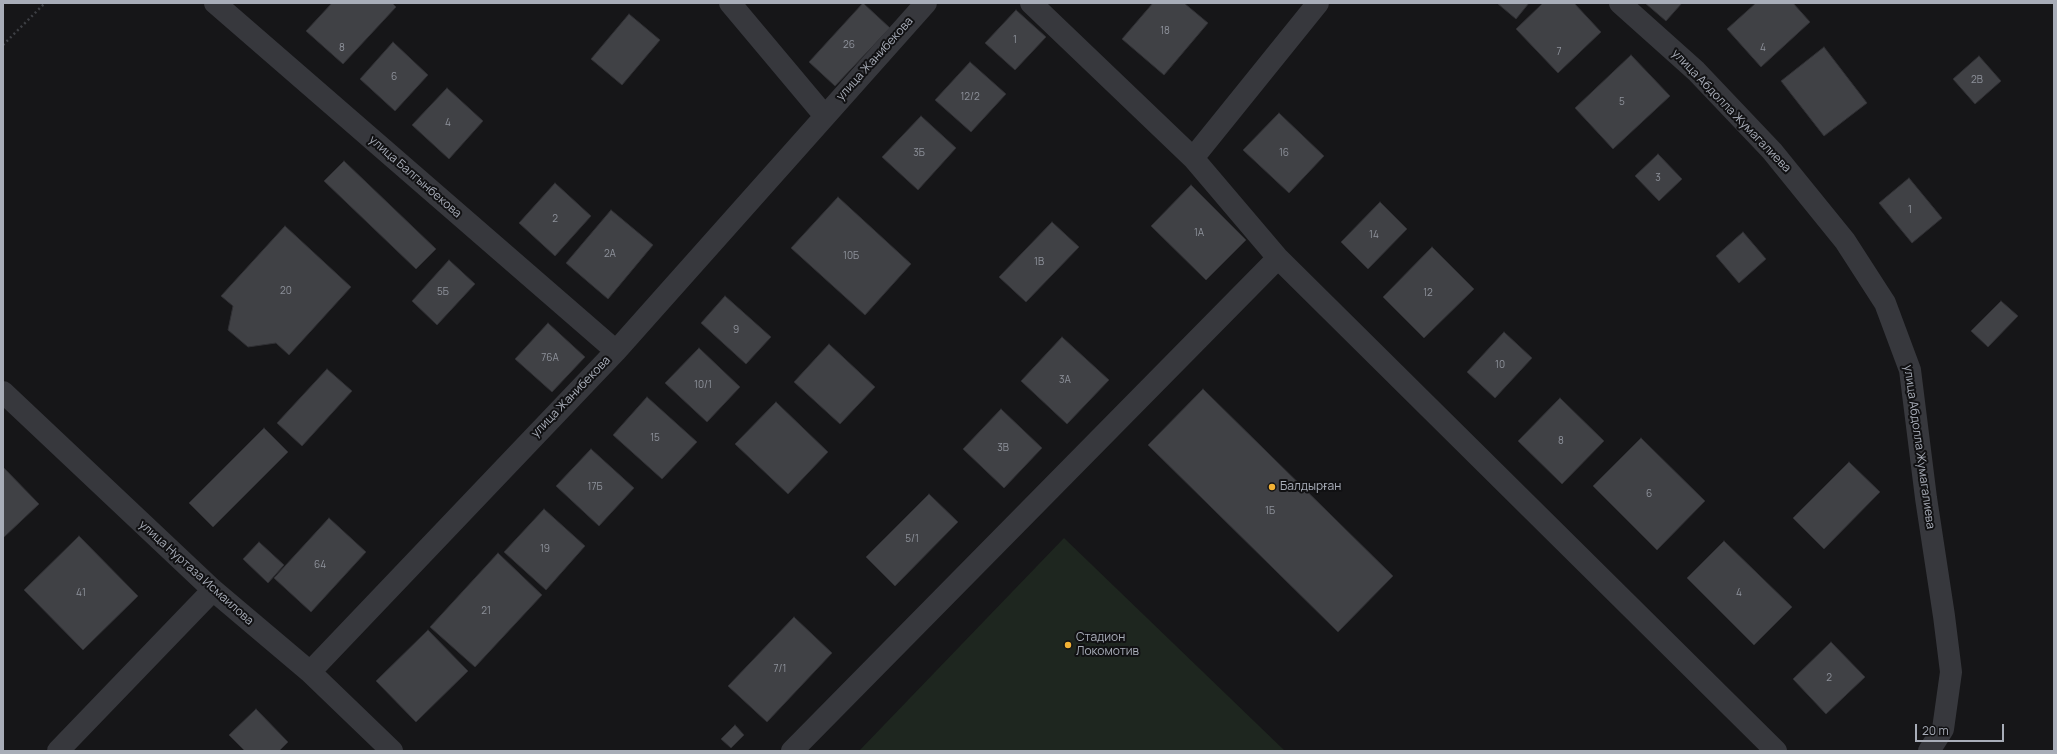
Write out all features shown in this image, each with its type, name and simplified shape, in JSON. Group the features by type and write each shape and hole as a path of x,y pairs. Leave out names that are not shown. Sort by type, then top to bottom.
{"street":[{"name":"улица Балгынбекова","path":"215,3 616,351"},
{"path":"730,3 824,115"},
{"name":"улица Жанибекова","path":"310,672 616,351 824,115 926,3"},
{"path":"1031,3 1193,158 1278,258 1776,751"},
{"path":"1193,158 1318,3"},
{"name":"улица Абдолла Жумагалиева","path":"1620,3 1696,71 1772,151 1845,240 1885,303 1910,370 1926,498 1951,672 1943,729 1929,751"},
{"path":"792,751 1278,258"},
{"name":"улица Нуртаза Исмаилова","path":"3,392 213,590 310,672 392,751"},
{"path":"58,751 213,590"}],"path":[{"path":"3,44 45,3"}],"shaded area":[{"name":"Стадион Локомотив","path":"1064,538 1285,751 859,751"}],"building":[{"path":"332,3 392,3 396,7 343,64 306,31"},
{"path":"863,3 890,28 835,86 809,62"},
{"path":"1153,3 1184,3 1208,23 1164,75 1122,39"},
{"path":"1497,3 1529,3 1516,19"},
{"path":"1543,3 1574,3 1601,32 1558,73 1516,29"},
{"path":"1645,3 1682,3 1666,21"},
{"path":"1756,3 1793,3 1810,22 1761,67 1727,29"},
{"path":"1016,10 1046,37 1015,70 985,43"},
{"path":"629,14 660,40 622,85 591,59"},
{"path":"393,42 428,75 395,111 360,79"},
{"path":"1824,47 1867,103 1824,136 1781,81"},
{"path":"1631,55 1670,96 1613,149 1575,108"},
{"path":"1979,56 2001,81 1975,104 1953,79"},
{"path":"970,62 1006,94 971,132 935,100"},
{"path":"447,88 483,121 449,159 412,125"},
{"path":"1279,113 1324,156 1289,193 1243,150"},
{"path":"921,116 956,148 918,190 882,157"},
{"path":"1658,154 1682,179 1659,201 1635,176"},
{"path":"344,161 436,249 416,269 324,181"},
{"path":"1909,178 1942,218 1912,243 1879,203"},
{"path":"555,183 591,216 555,256 519,223"},
{"path":"1191,185 1246,240 1206,280 1151,226"},
{"path":"838,197 911,264 865,315 791,248"},
{"path":"1380,202 1407,229 1368,269 1341,242"},
{"path":"611,210 653,245 608,299 566,263"},
{"path":"1052,222 1079,247 1026,302 999,277"},
{"path":"285,226 351,287 289,355 276,343 248,347 228,330 233,306 221,296"},
{"path":"1743,232 1766,259 1739,283 1716,256"},
{"path":"1432,247 1474,289 1424,338 1383,297"},
{"path":"449,260 475,284 437,325 412,301"},
{"path":"725,296 771,337 746,364 701,323"},
{"path":"2001,301 2018,316 1988,347 1971,331"},
{"path":"548,323 585,357 552,392 515,359"},
{"path":"1504,332 1532,358 1495,398 1467,372"},
{"path":"1062,337 1109,380 1067,424 1021,381"},
{"path":"829,344 875,387 840,424 794,382"},
{"path":"699,348 740,387 707,422 665,383"},
{"path":"327,369 352,391 302,446 277,423"},
{"path":"1203,389 1393,576 1338,632 1148,445"},
{"path":"647,397 697,442 662,479 613,435"},
{"path":"1560,398 1604,441 1562,484 1518,441"},
{"path":"776,402 828,452 788,494 735,444"},
{"path":"1001,409 1042,448 1004,488 963,449"},
{"path":"264,428 288,452 213,527 189,503"},
{"path":"1641,438 1705,501 1657,550 1593,486"},
{"path":"591,449 634,488 599,526 556,486"},
{"path":"1849,462 1880,492 1824,549 1793,518"},
{"path":"3,467 39,504 3,538"},
{"path":"929,494 958,522 895,586 866,557"},
{"path":"544,509 585,546 546,590 504,552"},
{"path":"329,518 366,552 311,612 274,578"},
{"path":"79,536 138,596 83,650 24,590"},
{"path":"1724,541 1792,607 1754,645 1687,578"},
{"path":"259,542 284,565 268,583 243,559"},
{"path":"498,553 542,595 475,667 430,627"},
{"path":"794,617 832,653 767,722 728,686"},
{"path":"428,630 468,671 416,722 376,681"},
{"path":"1831,642 1865,677 1826,714 1793,679"},
{"path":"256,709 288,742 279,751 245,751 229,735"},
{"path":"735,725 744,735 731,748 721,739"}],"place":[{"name":"Балдырған","path":"1272,487"},
{"name":"Стадион Локомотив","path":"1068,645"}]}
